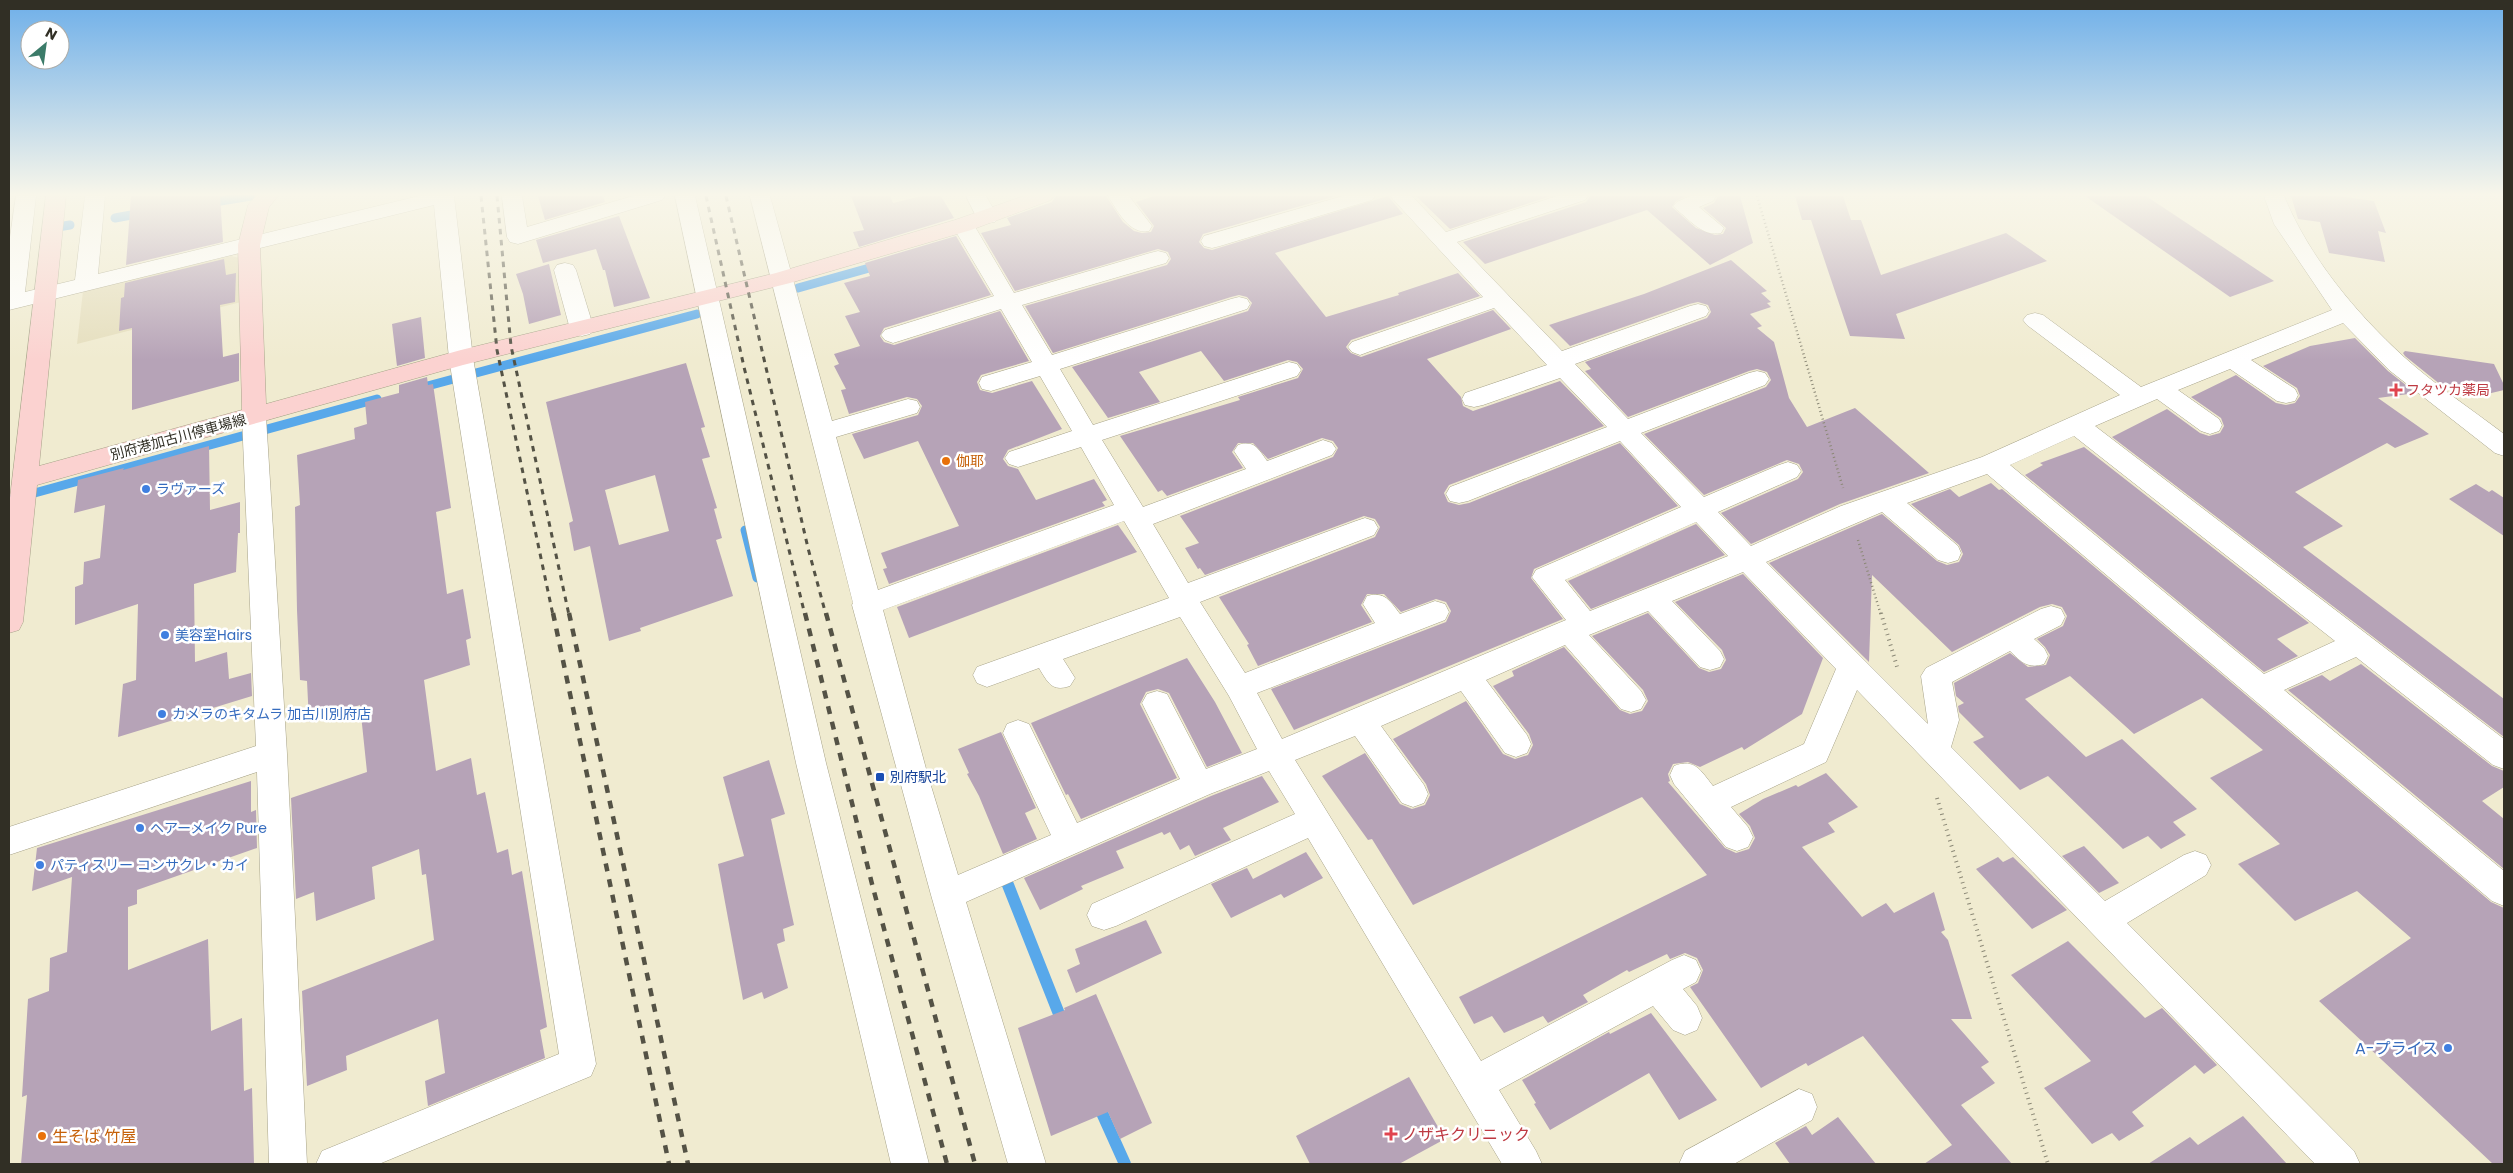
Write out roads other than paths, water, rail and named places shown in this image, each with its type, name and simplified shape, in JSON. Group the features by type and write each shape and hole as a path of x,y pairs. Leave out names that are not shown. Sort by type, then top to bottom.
{"street":[{"path":"18,251 10,302 86,282 224,251"},
{"path":"9,622 20,482 50,251"},
{"path":"86,282 89,251"},
{"name":"別府港加古川停車場線","path":"20,482 255,427 249,251"},
{"path":"335,1164 578,1064 461,358 450,251"},
{"path":"696,251 811,763 910,1164"},
{"path":"775,251 866,605 947,894 1027,1164"},
{"path":"288,1164 272,754 255,427 461,358 582,330 706,296 782,278 874,251"},
{"path":"987,251 1007,301 1086,436 1239,688 1276,756 1523,1164"},
{"path":"1452,251 1935,752 2342,1164"},
{"path":"2303,251 2346,313 2397,364 2504,447"},
{"path":"893,336 1143,257"},
{"path":"565,270 582,330"},
{"path":"1360,347 1389,346 1499,299"},
{"path":"991,383 1044,364 1176,335 1239,304"},
{"path":"1474,400 1698,311"},
{"path":"947,894 1199,785 1361,721 1850,513 1991,463 2149,392 2346,313"},
{"path":"2035,320 2149,392 2210,426"},
{"path":"2232,359 2286,395"},
{"path":"1018,458 1086,436 1230,399 1289,370"},
{"path":"1459,494 1476,475 1624,428 1757,379"},
{"path":"822,433 908,407"},
{"path":"2076,424 2504,756"},
{"path":"866,605 1262,473 1323,449"},
{"path":"1247,451 1262,473"},
{"path":"1991,463 2504,891"},
{"path":"1631,700 1577,628 1546,576 1788,471"},
{"path":"1886,500 1948,554"},
{"path":"988,674 1045,654 1365,528"},
{"path":"1652,597 1710,659"},
{"path":"1377,604 1394,628"},
{"path":"1239,688 1435,612"},
{"path":"1935,752 1944,720 1936,676 2051,617"},
{"path":"2013,636 2034,656"},
{"path":"2261,688 2358,643"},
{"path":"1045,654 1060,678"},
{"path":"1709,803 1815,753 1852,666"},
{"path":"1466,675 1516,744"},
{"path":"1157,703 1199,785"},
{"path":"1361,721 1413,794"},
{"path":"1018,733 1070,841"},
{"path":"9,840 272,754"},
{"path":"1685,775 1737,837"},
{"path":"1104,915 1315,820"},
{"path":"2102,921 2195,865"},
{"path":"1474,1084 1671,978 1685,1018"},
{"path":"1698,1164 1799,1107"}],"waterway":[{"path":"798,288 880,265"},
{"path":"420,388 697,314"},
{"path":"9,500 377,399"},
{"path":"745,530 757,578"},
{"path":"1008,885 1063,1024"},
{"path":"1098,1104 1125,1164"}],"railway":[{"path":"487,251 497,350 553,615"},
{"path":"502,251 511,346 569,615"},
{"path":"718,251 744,367 805,615"},
{"path":"739,251 808,548 826,615"},
{"path":"553,613 669,1164"},
{"path":"569,613 688,1164"},
{"path":"805,613 872,884 947,1164"},
{"path":"826,613 975,1164"}],"place":[{"name":"フタツカ薬局","path":"2396,390"},
{"name":"伽耶","path":"946,461"},
{"name":"ラヴァーズ","path":"146,489"},
{"name":"美容室Hairs","path":"165,635"},
{"name":"カメラのキタムラ 加古川別府店","path":"162,714"},
{"name":"別府駅北","path":"880,777"},
{"name":"ヘアーメイク Pure","path":"140,828"},
{"name":"パティスリー コンサクレ・カイ","path":"40,865"},
{"name":"A-プライス","path":"2448,1048"},
{"name":"ノザキクリニック","path":"1391,1134"},
{"name":"生そば 竹屋","path":"42,1136"}]}
